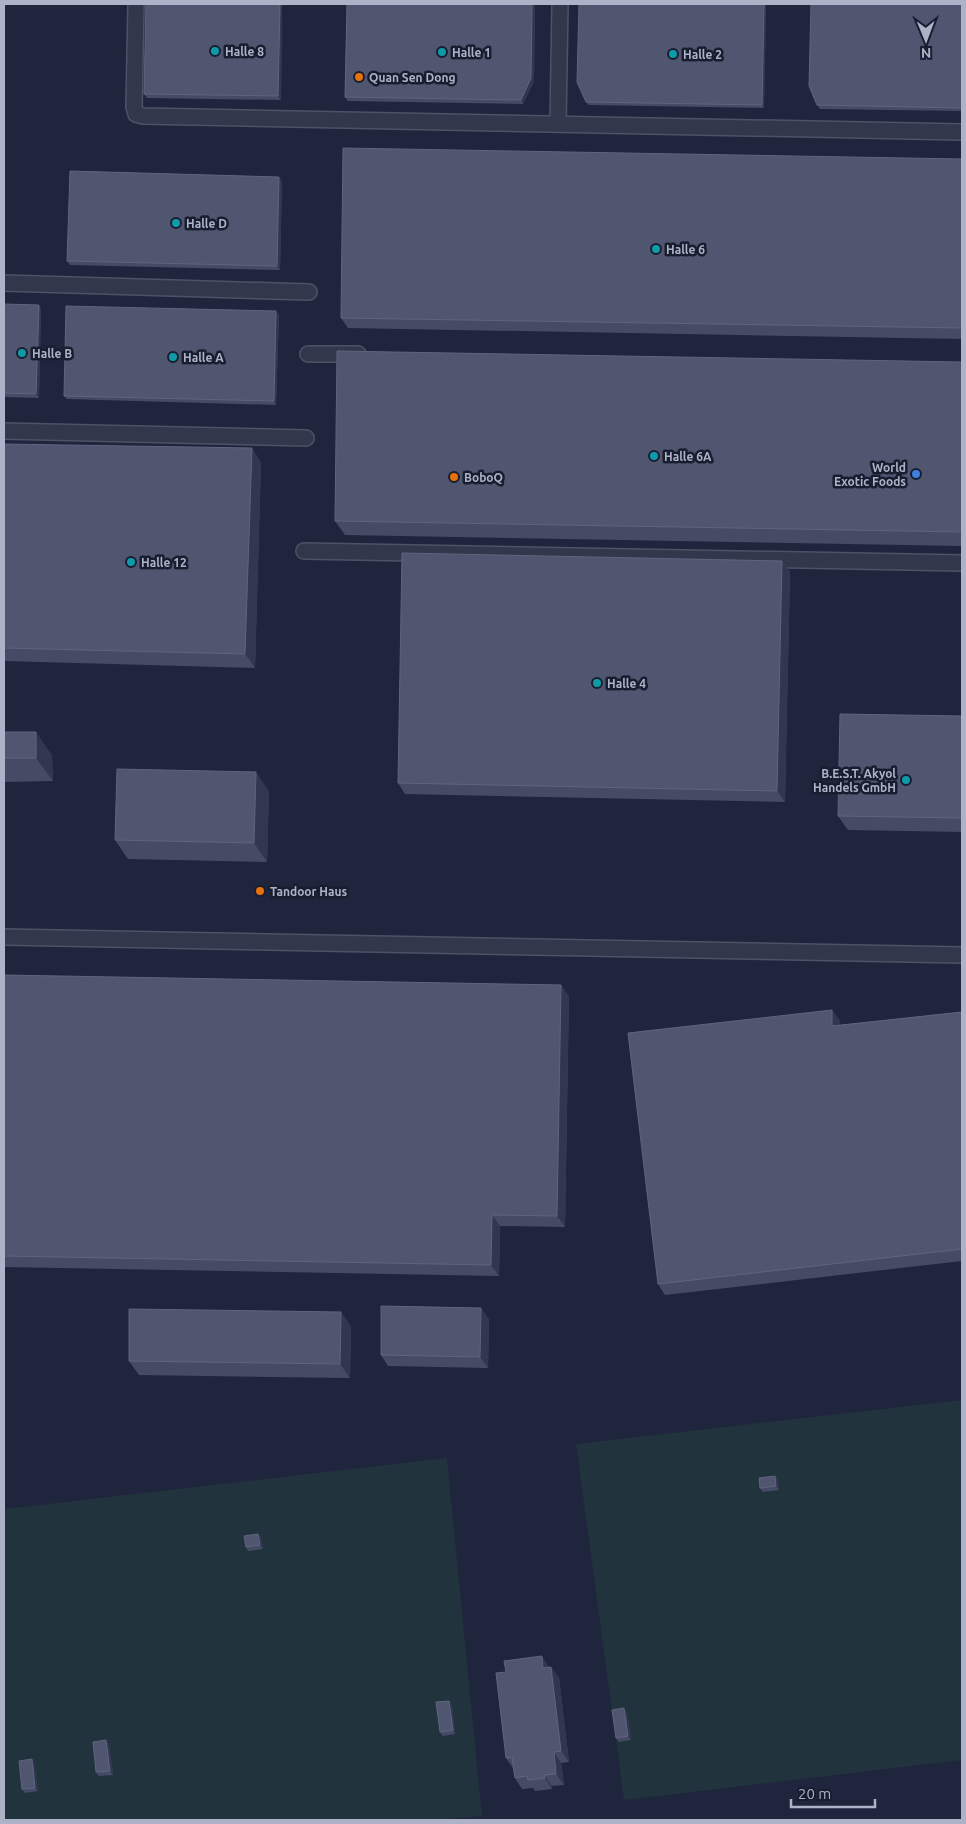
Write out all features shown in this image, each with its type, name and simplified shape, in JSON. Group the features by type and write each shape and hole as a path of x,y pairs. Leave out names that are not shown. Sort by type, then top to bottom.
{"lane":[{"path":"136,4 134,107 136,114 142,116 962,132"},
{"path":"558,124 560,4"},
{"path":"4,283 309,292"},
{"path":"308,354 378,355"},
{"path":"4,431 306,438"},
{"path":"304,552 962,562"},
{"path":"4,936 962,955"}],"shaded area":[{"path":"962,1400 962,1760 624,1800 576,1444"},
{"path":"447,1458 482,1816 439,1820 4,1820 4,1509"}],"building":[{"name":"Halle 8","path":"146,4 280,4 278,96 144,94"},
{"name":"Halle 1","path":"347,4 532,4 531,78 521,100 345,97"},
{"name":"Halle 2","path":"579,4 764,4 762,105 586,102 577,82"},
{"path":"811,4 962,4 962,108 817,105 809,86"},
{"name":"Halle 6","path":"343,148 962,159 962,328 341,318"},
{"name":"Halle D","path":"70,171 279,177 277,266 67,261"},
{"name":"Halle B","path":"4,304 39,305 36,394 4,393"},
{"name":"Halle A","path":"66,306 276,311 274,401 64,396"},
{"name":"Halle 6A","path":"337,351 962,362 962,532 335,521"},
{"name":"Halle 12","path":"4,444 252,448 245,654 4,648"},
{"name":"Halle 4","path":"402,553 782,561 777,791 398,783"},
{"name":"B.E.S.T. Akyol Handels GmbH","path":"840,714 962,716 962,818 838,816"},
{"path":"4,732 36,732 36,758 4,758"},
{"path":"117,769 256,772 254,843 115,840"},
{"path":"4,975 561,985 557,1216 492,1215 491,1265 4,1256"},
{"path":"832,1010 832,1026 962,1012 962,1249 658,1284 628,1033"},
{"path":"381,1306 481,1308 480,1357 381,1355"},
{"path":"129,1309 341,1312 340,1364 129,1361"},
{"path":"775,1476 776,1486 760,1488 759,1478"},
{"path":"258,1534 260,1545 246,1547 244,1536"},
{"path":"542,1656 543,1668 551,1667 561,1751 554,1752 556,1774 544,1775 545,1778 528,1780 527,1776 515,1778 512,1757 506,1758 496,1673 506,1672 504,1661"},
{"path":"449,1701 453,1730 440,1732 436,1702"},
{"path":"624,1708 628,1736 616,1738 612,1710"},
{"path":"106,1740 110,1771 96,1772 93,1742"},
{"path":"32,1759 35,1788 22,1789 19,1761"}],"place":[{"name":"Halle 8","path":"215,51"},
{"name":"Halle 1","path":"442,52"},
{"name":"Halle 2","path":"673,54"},
{"name":"Quan Sen Dong","path":"359,77"},
{"name":"Halle D","path":"176,223"},
{"name":"Halle 6","path":"656,249"},
{"name":"Halle B","path":"22,353"},
{"name":"Halle A","path":"173,357"},
{"name":"Halle 6A","path":"654,456"},
{"name":"World Exotic Foods","path":"916,474"},
{"name":"BoboQ","path":"454,477"},
{"name":"Halle 12","path":"131,562"},
{"name":"Halle 4","path":"597,683"},
{"name":"B.E.S.T. Akyol Handels GmbH","path":"906,780"},
{"name":"Tandoor Haus","path":"260,891"}]}
